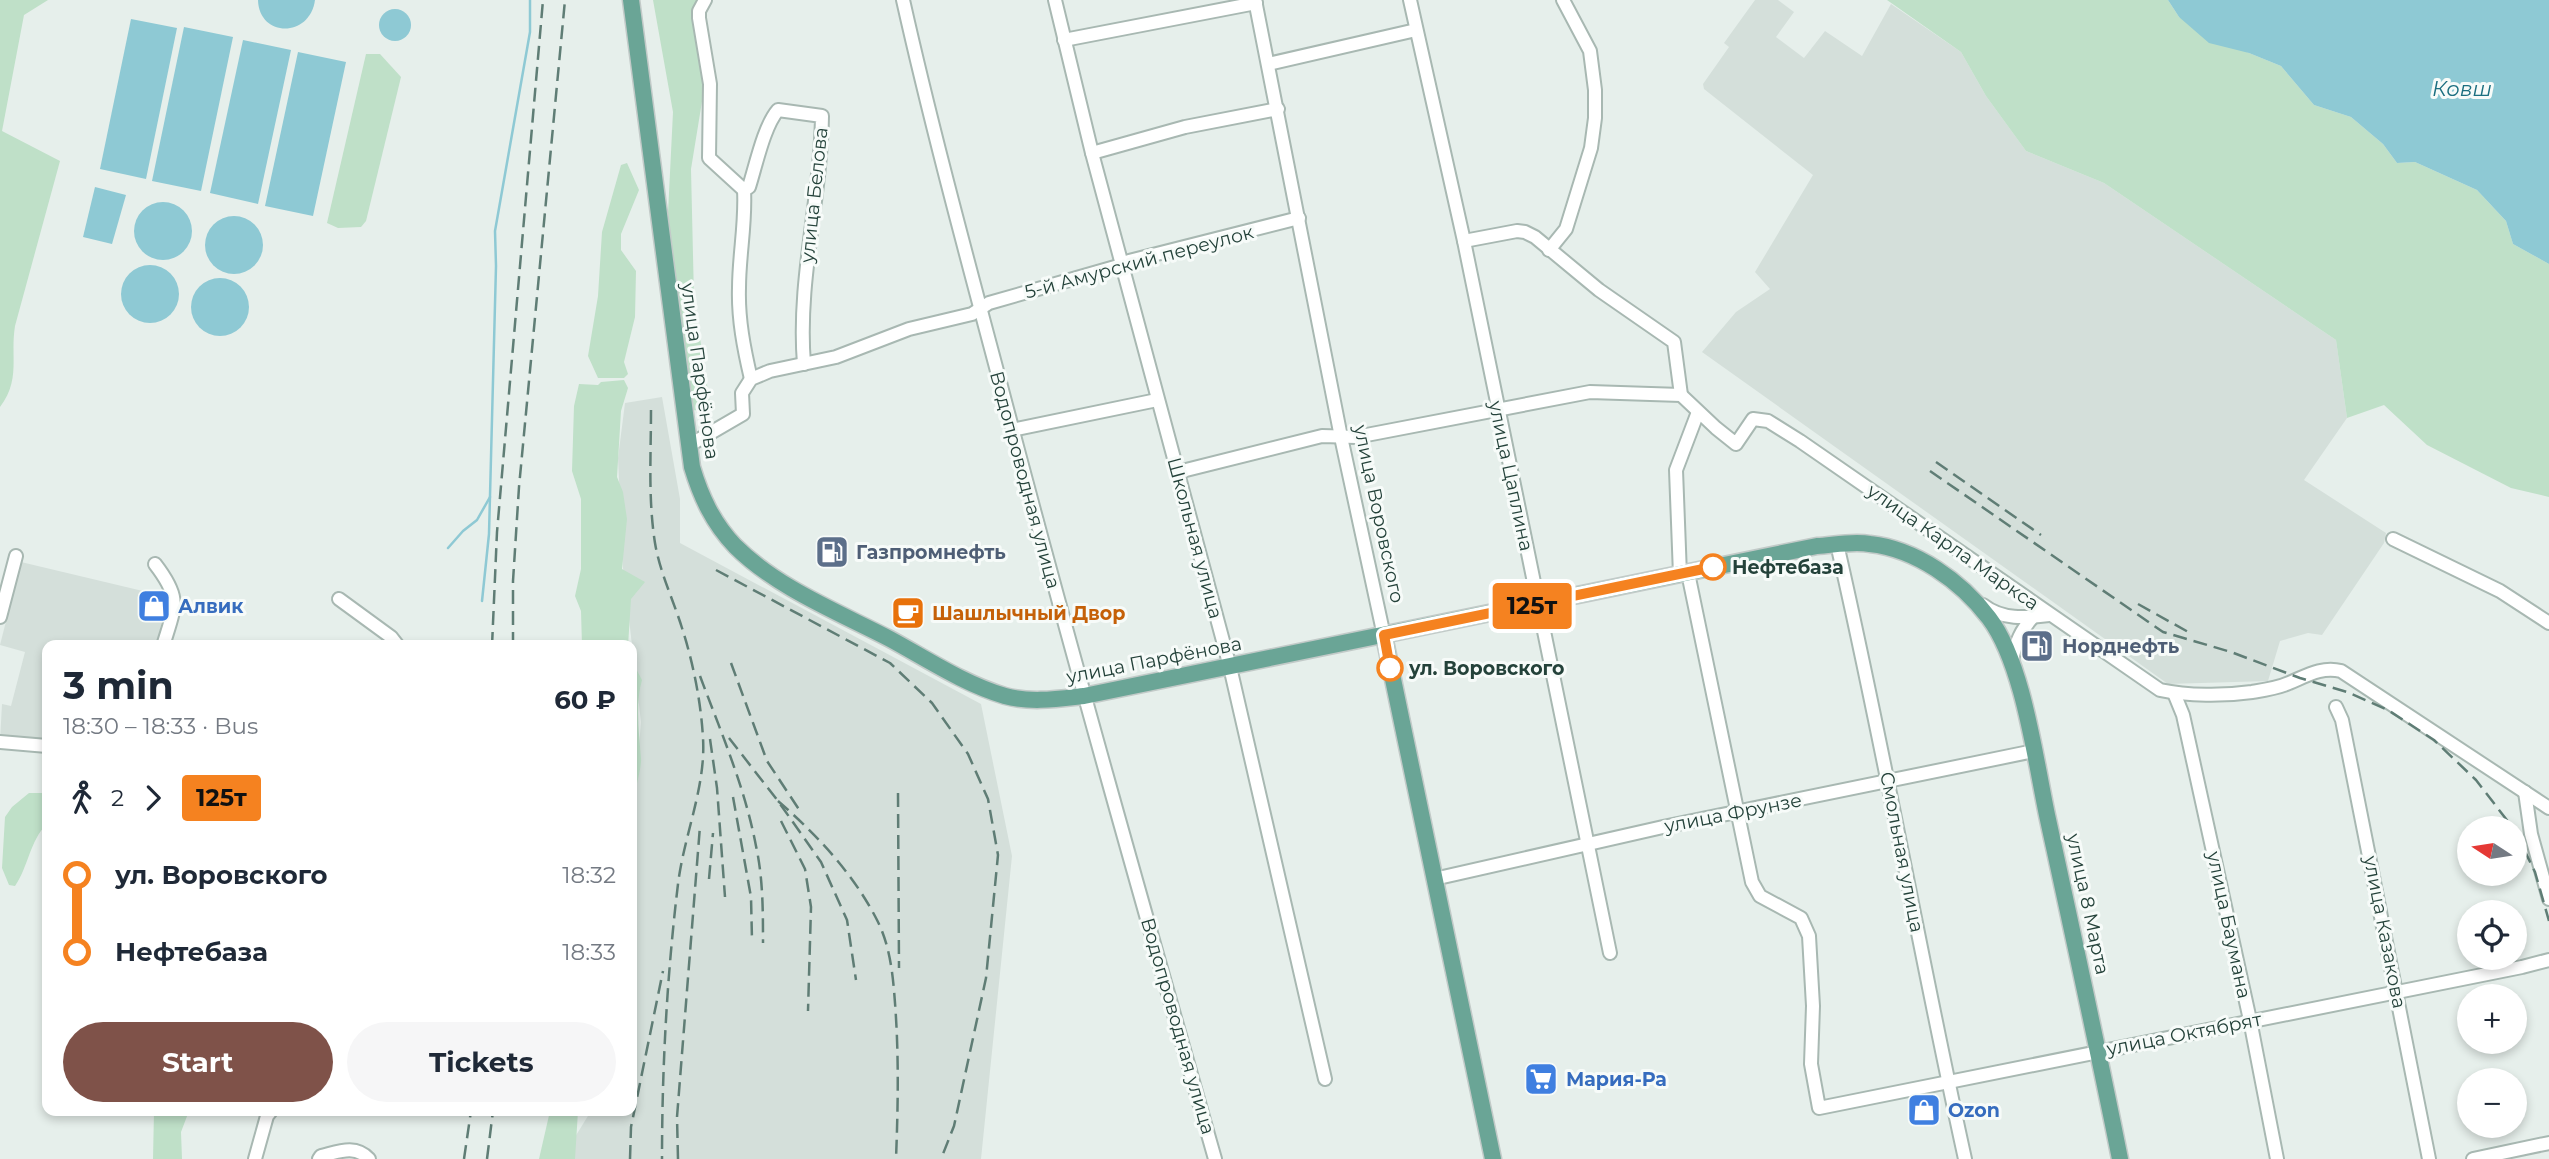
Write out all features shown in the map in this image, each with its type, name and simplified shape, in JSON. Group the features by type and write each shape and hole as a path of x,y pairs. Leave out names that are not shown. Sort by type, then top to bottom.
{"main road":[{"name":"улица Парфёнова","path":"631,0 688,446 695,477 708,510 720,530 764,569 797,590 986,690 1029,700 1084,696 1684,574"},
{"name":"улица 8 Марта","path":"1684,574 1792,551 1837,544 1868,543 1897,549 1921,560 1970,596 2000,634 2012,660 2034,751 2120,1159"},
{"name":"улица Воровского","path":"1384,635 1493,1159"}],"street":[{"path":"688,446 743,414 742,393 751,379 740,330 738,287 744,190 709,158 710,84 699,11 705,0"},
{"name":"Водопроводная улица","path":"903,0 920,76 1012,430 1215,1159"},
{"name":"Школьная улица","path":"1055,0 1092,153 1230,667 1325,1079"},
{"name":"улица Цаплина","path":"1410,0 1464,241 1610,953"},
{"path":"1549,250 1566,229 1591,148 1595,118 1590,51 1563,0"},
{"path":"1064,40 1256,1"},
{"name":"улица Воровского","path":"1256,1 1341,437 1384,635"},
{"path":"1268,64 1416,30"},
{"path":"1092,153 1185,127 1278,109"},
{"name":"улица Белова","path":"744,190 749,187 767,133 778,110 822,116 804,292 804,364"},
{"name":"5-й Амурский переулок","path":"751,379 770,371 836,357 909,330 972,314 989,303 1129,261 1298,218"},
{"path":"1178,472 1322,436 1356,437 1590,392 1681,395 1674,342 1599,290 1535,237 1517,230 1464,241"},
{"name":"улица Карла Маркса","path":"1681,395 1736,444 1753,419 1768,421 1899,508 2160,690 2174,693 2251,692 2287,684 2316,671 2335,669 2351,676 2549,808"},
{"path":"1012,430 1157,400"},
{"path":"1698,412 1676,470 1684,574 1739,813"},
{"path":"2393,539 2500,591 2549,624"},
{"name":"Смольная улица","path":"1837,544 1965,1159"},
{"path":"0,617 16,556"},
{"path":"155,564 170,584 175,604 165,640"},
{"path":"1970,596 1999,615 2049,615"},
{"path":"339,599 393,640"},
{"path":"2012,660 2020,634 2033,617"},
{"name":"улица Баумана","path":"2174,693 2183,715 2250,1020 2277,1159"},
{"name":"улица Казакова","path":"2336,707 2342,720 2429,1159"},
{"path":"0,743 42,746"},
{"name":"улица Фрунзе","path":"1434,879 1587,843 2034,751"},
{"path":"2525,792 2531,834 2549,900"},
{"name":"улица Октябрят","path":"1739,813 1752,882 1757,891 1760,896 1801,918 1809,936 1813,1006 1811,1064 1819,1108 2549,960"},
{"path":"255,1159 267,1116"},
{"path":"2473,1159 2549,1143"},
{"path":"319,1159 321,1156 353,1149 369,1159"}],"shaded area":[{"path":"1755,0 1778,0 1794,12 1776,37 1804,58 1825,31 1862,56 1891,4 1961,52 1986,96 2026,151 2104,183 2336,340 2347,418 2304,480 2386,533 2384,543 2322,635 2308,633 2280,641 2268,681 2168,684 1702,352 1736,312 1770,289 1755,272 1813,175 1704,89 1703,84 1729,47 1724,43"},
{"path":"662,397 680,499 680,543 981,704 1012,856 981,1159 574,1159 575,1137 588,1116 637,1116 637,771 641,722 637,688 637,640 631,640 623,568 618,458 625,403"},
{"path":"21,562 168,597 157,640 42,640 42,744 0,741 2,704 11,706 25,652 0,645"}],"green space":[{"path":"0,0 48,0 24,15 2,131 60,161 15,326 13,377 0,407"},
{"path":"653,0 700,0 706,77 691,169 694,298 711,411 690,410 668,213 673,112"},
{"path":"1887,0 2168,0 2179,17 2249,53 2281,66 2314,105 2351,117 2383,144 2397,163 2415,162 2477,190 2506,221 2513,244 2549,264 2549,497 2511,488 2427,445 2384,405 2347,418 2336,340 2104,183 2026,151 1986,96 1961,52"},
{"path":"366,54 380,54 401,77 366,221 361,227 338,228 327,223"},
{"path":"627,163 639,190 621,234 621,250 636,271 635,317 624,362 628,374 624,378 598,378 588,356 598,296 602,232 621,165"},
{"path":"624,380 628,388 621,411 617,477 623,492 627,519 622,569 645,582 631,599 628,640 582,640 581,611 575,596 581,569 581,499 572,471 574,406 579,384 598,385 601,382"},
{"path":"637,670 642,680 638,709 641,763 637,783"},
{"path":"29,793 42,793 42,830 15,886 9,885 2,868 5,817 12,807"},
{"path":"154,1116 187,1116 181,1132 182,1159 153,1159"},
{"path":"549,1116 578,1116 575,1159 539,1159"}],"water":[{"path":"258,0 315,0 304,21 295,27 285,28 275,27 267,21"},
{"name":"Ковш","path":"2168,0 2549,0 2549,264 2513,244 2506,221 2477,190 2415,162 2397,163 2383,144 2351,117 2314,105 2281,66 2249,53 2209,43 2179,17"},
{"path":"395,9 407,13 411,25 407,37 395,41 383,37 379,25 383,13"},
{"path":"131,19 177,28 146,179 100,169"},
{"path":"184,27 233,37 201,191 152,181"},
{"path":"243,40 291,50 258,204 210,193"},
{"path":"298,52 346,62 313,216 265,206"},
{"path":"95,187 126,195 112,244 83,237"},
{"path":"163,202 179,207 187,215 192,231 187,247 179,255 163,260 147,255 139,247 134,231 139,215 147,207"},
{"path":"234,216 250,221 258,229 263,245 258,261 250,269 234,274 218,269 210,261 205,245 210,229 218,221"},
{"path":"150,265 166,270 174,278 179,294 174,310 166,318 150,323 134,318 126,310 121,294 126,278 134,270"},
{"path":"220,278 236,283 244,291 249,307 244,323 236,331 220,336 204,331 196,323 191,307 196,291 204,283"}],"waterway":[{"path":"482,601 489,534 495,231 530,32 530,0"},
{"path":"448,548 477,520 490,497"}],"railway":[{"path":"492,640 497,532 543,0"},
{"path":"513,640 513,581 519,487 565,0"},
{"path":"651,410 651,493 655,543 690,654 703,738 701,775 681,866 674,918 666,1022 662,1159"},
{"path":"1936,462 2041,535"},
{"path":"1930,471 2163,632 2347,692 2388,710 2434,740 2476,780 2504,816"},
{"path":"716,570 890,663 932,703 968,754 988,799 998,855 986,978 954,1126 941,1159"},
{"path":"2138,604 2190,633"},
{"path":"731,663 767,761 802,814"},
{"path":"700,676 732,760 751,824 761,882 763,943"},
{"path":"729,738 821,862 847,920 856,980"},
{"path":"710,739 717,788 725,897"},
{"path":"898,793 899,968"},
{"path":"733,797 751,897 752,940"},
{"path":"778,801 807,827 857,886 877,920 885,940 892,971 896,1023 896,1159"},
{"path":"781,821 805,869 811,907 808,1011"},
{"path":"678,1159 677,1117 700,826"},
{"path":"709,879 713,833"},
{"path":"2527,856 2535,872 2549,921"},
{"path":"637,1098 663,971"},
{"path":"464,1159 470,1116"},
{"path":"487,1159 492,1116"},
{"path":"630,1159 633,1116"}],"bus line":[{"name":"125т","path":"1390,668 1384,635 1713,567"}],"place":[{"name":"Газпромнефть","path":"832,552"},
{"name":"Нефтебаза","path":"1713,567"},
{"name":"Алвик","path":"154,606"},
{"name":"Шашлычный Двор","path":"908,613"},
{"name":"Норднефть","path":"2037,646"},
{"name":"ул. Воровского","path":"1390,668"},
{"name":"Мария-Ра","path":"1541,1079"},
{"name":"Ozon","path":"1924,1110"}]}
